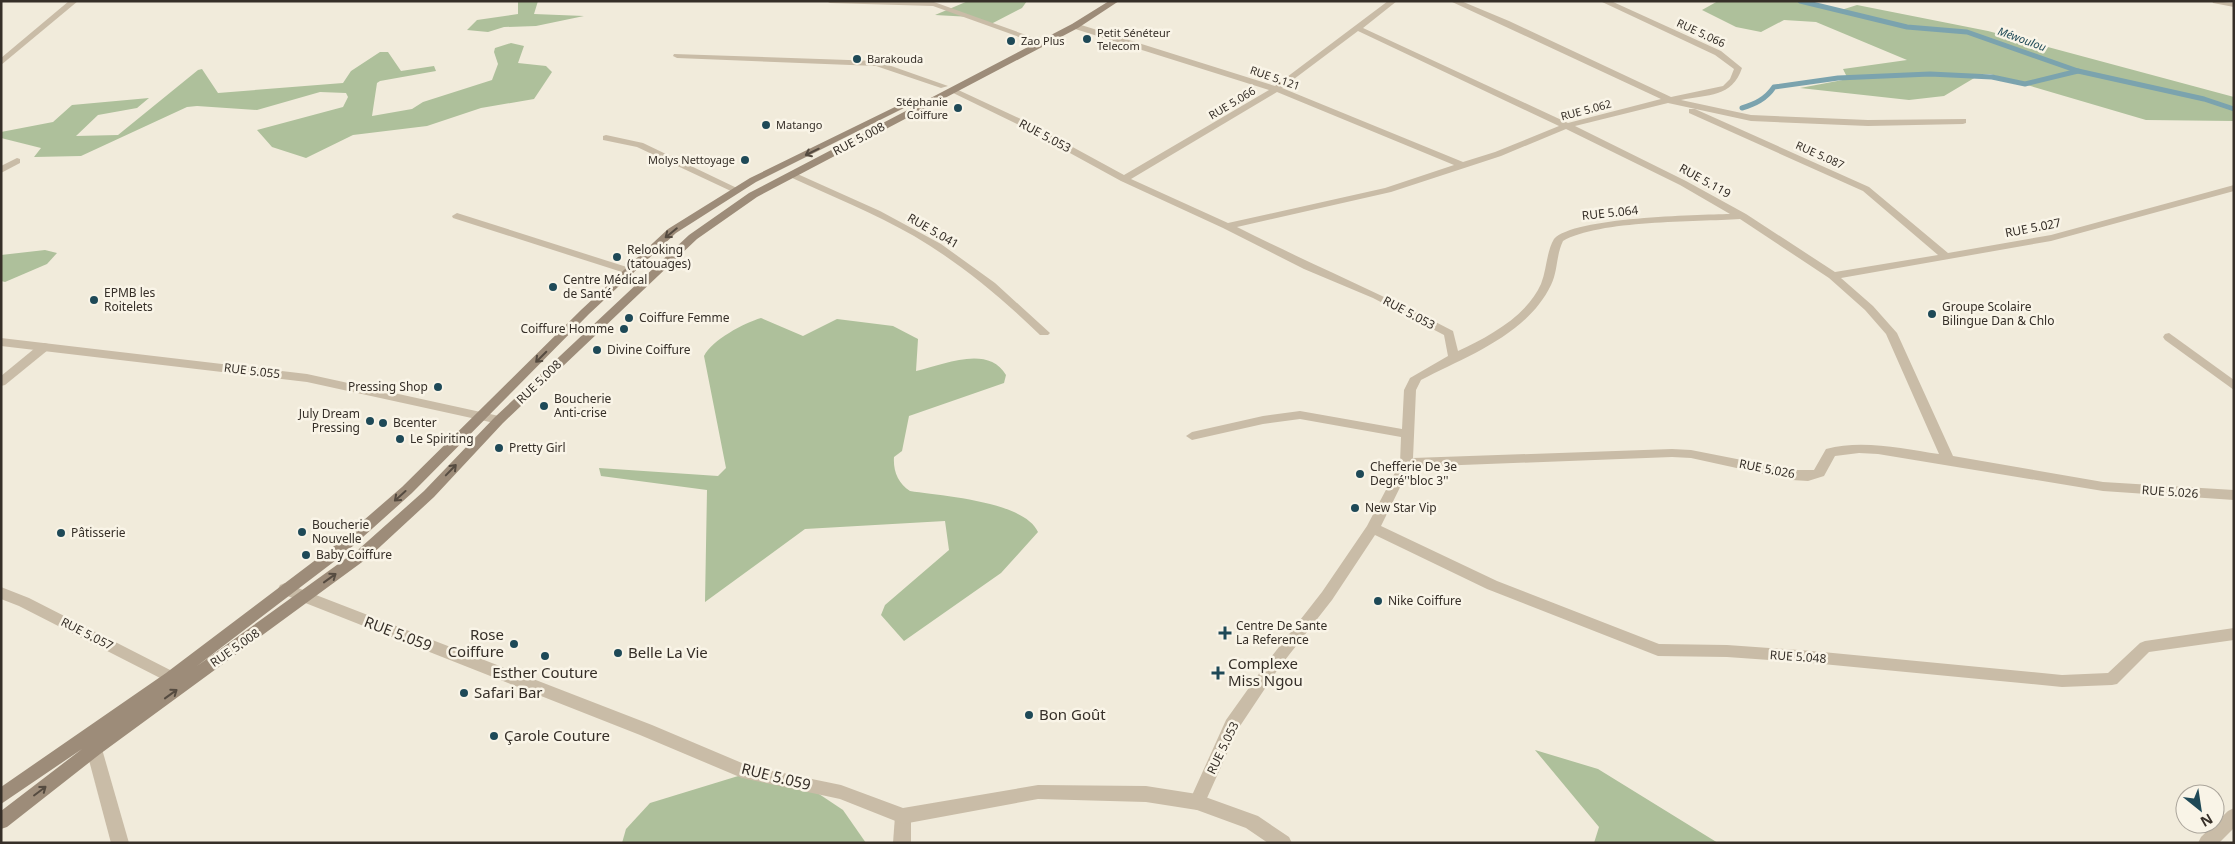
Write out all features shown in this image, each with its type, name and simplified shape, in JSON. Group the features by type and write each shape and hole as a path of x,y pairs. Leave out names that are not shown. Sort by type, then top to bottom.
{"main road":[{"name":"RUE 5.008","path":"1,821 94,750 364,553 429,494 499,420 693,236 753,195 793,175 948,88 1077,19 1104,1"},
{"name":"RUE 5.008","path":"1,797 171,677 339,550 407,490 629,271 672,232 736,190 1075,26 1115,1"}],"street":[{"path":"1,63 74,1"},
{"path":"830,1 934,4 1036,40"},
{"name":"RUE 5.066","path":"1124,179 1276,89 1359,29 1393,1"},
{"path":"1454,1 1506,23 1668,100"},
{"name":"RUE 5.066","path":"1604,1 1718,53 1738,68 1734,80 1726,88 1668,100"},
{"path":"2216,1 2234,5"},
{"name":"RUE 5.121","path":"1075,26 1276,89 1461,166"},
{"name":"RUE 5.119","path":"1359,29 1608,144 1742,216 1833,276 1859,298 1891,333 1948,459"},
{"name":"RUE 5.053","path":"677,56 877,64 948,88 1020,122 1124,179 1227,226 1308,267 1377,296 1449,333 1454,358 1416,378 1410,390 1406,434 1406,463 1373,528 1327,596 1273,664 1232,725 1197,802"},
{"name":"RUE 5.062","path":"1227,226 1388,190 1498,154 1566,126 1668,100 1751,118 1868,123 1963,121"},
{"name":"RUE 5.087","path":"1668,100 1866,189 1947,256"},
{"path":"606,138 640,145 736,190"},
{"path":"1,170 17,160"},
{"name":"RUE 5.041","path":"793,175 875,213 955,258 1019,308 1044,333"},
{"name":"RUE 5.027","path":"1833,276 2092,228 2234,188"},
{"path":"457,216 629,271"},
{"name":"RUE 5.064","path":"1454,358 1502,333 1520,317 1546,286 1559,240 1566,234 1605,225 1742,216"},
{"path":"2170,338 2234,386"},
{"name":"RUE 5.055","path":"1,342 307,378 499,420"},
{"path":"1,382 44,348"},
{"path":"1192,436 1272,418 1300,415 1406,434"},
{"name":"RUE 5.026","path":"1406,463 1672,453 1691,454 1792,475 1808,476 1819,473 1831,452 1848,448 1948,459 2061,480 2126,488 2234,496"},
{"name":"RUE 5.048","path":"1373,528 1492,585 1658,650 1727,651 1812,657 2062,682 2112,679 2145,647 2234,634"},
{"name":"RUE 5.059","path":"286,590 646,730 748,773 841,792 902,816"},
{"name":"RUE 5.057","path":"1,593 24,602 171,677"},
{"path":"94,750 120,843"},
{"path":"902,843 902,816 1038,792 1146,794 1197,802 1252,822 1283,843"},
{"path":"2207,843 2234,816"}],"green space":[{"path":"518,1 538,1 534,14 584,16 536,26 504,27 488,32 467,30 477,20 518,14"},
{"path":"968,1 1027,1 1022,8 991,24 971,17 935,15"},
{"path":"1718,1 1808,1 1838,11 1857,5 1988,31 2234,97 2234,121 2146,120 1990,74 1981,74 1944,96 1909,100 1800,88 1848,79 1843,69 1907,60 1816,22 1784,20 1761,32 1736,27 1702,10"},
{"path":"511,43 524,46 518,63 546,66 552,72 534,99 481,108 427,126 353,135 306,158 272,147 257,130 343,107 348,97 346,93 320,92 257,110 187,107 81,156 34,157 41,148 1,138 1,132 53,122 72,105 149,98 137,108 98,115 76,136 118,135 198,70 202,69 218,93 343,83 351,71 380,52 388,52 401,71 434,66 436,71 377,83 372,116 412,109 423,102 492,80 498,64 494,52 495,48"},
{"path":"45,250 57,253 47,264 5,282 1,281 1,255"},
{"path":"761,318 803,336 837,319 893,326 918,339 916,371 952,361 977,359 988,360 998,366 1006,375 1004,383 909,416 902,451 894,457 894,467 899,480 910,491 960,498 1000,507 1016,513 1030,522 1038,532 1001,573 904,641 881,615 885,605 949,550 945,521 805,529 705,602 707,490 601,476 599,468 718,476 726,468 704,356 721,338"},
{"path":"1535,750 1598,769 1718,843 1594,843 1599,827"},
{"path":"748,773 807,786 843,810 866,843 622,843 626,829 650,803"}],"waterway":[{"name":"Méwoulou","path":"1800,1 1907,27 1967,32 2078,71"},
{"path":"1742,108 1760,100 1774,87 1838,78 1930,74 1992,77 2025,84 2078,71"},
{"name":"Méwoulou","path":"2078,71 2204,99 2234,109"}],"place":[{"name":"Petit Sénéteur Telecom","path":"1087,39"},
{"name":"Zao Plus","path":"1011,41"},
{"name":"Barakouda","path":"857,59"},
{"name":"Stéphanie Coiffure","path":"958,108"},
{"name":"Matango","path":"766,125"},
{"name":"Molys Nettoyage","path":"745,160"},
{"name":"Relooking (tatouages)","path":"617,257"},
{"name":"Centre Médical de Santé","path":"553,287"},
{"name":"EPMB les Roitelets","path":"94,300"},
{"name":"Groupe Scolaire Bilingue Dan & Chlo","path":"1932,314"},
{"name":"Coiffure Femme","path":"629,318"},
{"name":"Coiffure Homme","path":"624,329"},
{"name":"Divine Coiffure","path":"597,350"},
{"name":"Pressing Shop","path":"438,387"},
{"name":"Boucherie Anti-crise","path":"544,406"},
{"name":"July Dream Pressing","path":"370,421"},
{"name":"Bcenter","path":"383,423"},
{"name":"Le Spiriting","path":"400,439"},
{"name":"Pretty Girl","path":"499,448"},
{"name":"Chefferie De 3e Degré''bloc 3''","path":"1360,474"},
{"name":"New Star Vip","path":"1355,508"},
{"name":"Boucherie Nouvelle","path":"302,532"},
{"name":"Pâtisserie","path":"61,533"},
{"name":"Baby Coiffure","path":"306,555"},
{"name":"Nike Coiffure","path":"1378,601"},
{"name":"Centre De Sante La Reference","path":"1225,633"},
{"name":"Rose Coiffure","path":"514,644"},
{"name":"Belle La Vie","path":"618,653"},
{"name":"Esther Couture","path":"545,656"},
{"name":"Complexe Miss Ngou","path":"1218,673"},
{"name":"Safari Bar","path":"464,693"},
{"name":"Bon Goût","path":"1029,715"},
{"name":"Çarole Couture","path":"494,736"}]}
